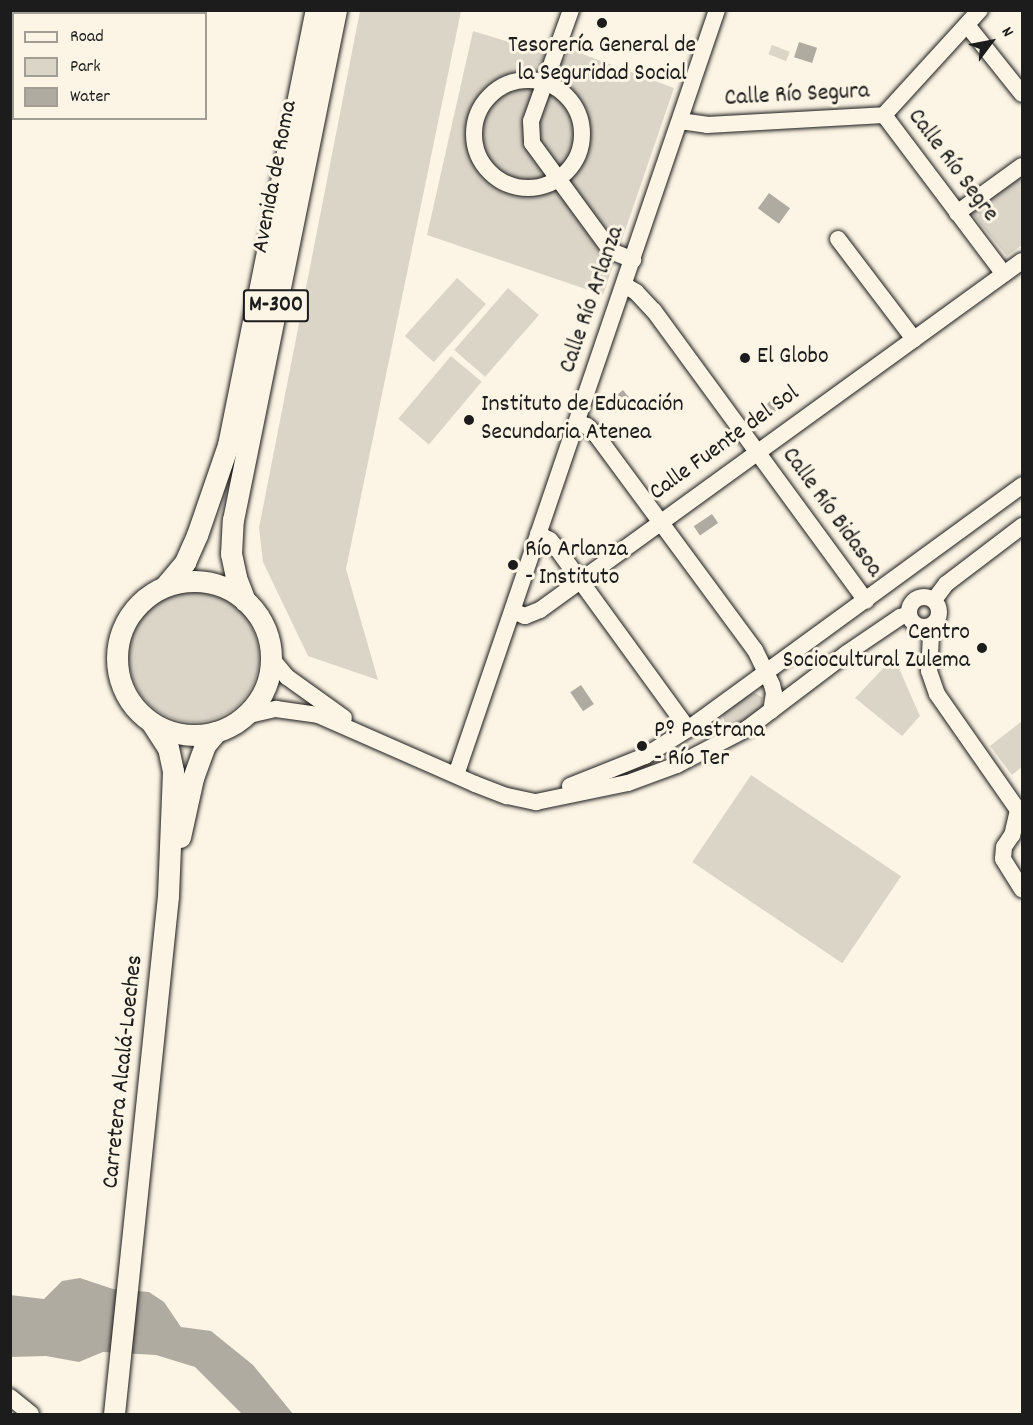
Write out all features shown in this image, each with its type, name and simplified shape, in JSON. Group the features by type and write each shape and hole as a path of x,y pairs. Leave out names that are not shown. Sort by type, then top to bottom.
{"main road":[{"name":"Avenida de Roma","path":"166,585 185,562 197,535 228,445 316,10"},
{"name":"Avenida de Roma","path":"245,601 231,554 233,520 336,10"},
{"name":"M-300","path":"187,581 208,582 228,589 245,601 259,617 268,637 271,658 267,680 259,699 244,716 216,732 194,735 172,732 152,723 135,708 123,688 117,665 118,639 129,615 145,597 166,585 187,581"},
{"name":"Carretera Alcalá-Loeches","path":"114,1414 168,896 173,771 168,748 152,723"},
{"name":"Carretera Alcalá-Loeches","path":"168,896 193,778 205,745 216,732"}],"street":[{"path":"571,10 531,121 532,143 611,251 633,260"},
{"name":"Calle Río Arlanza","path":"456,775 717,10"},
{"path":"971,16 1023,94"},
{"name":"Calle Río Segura","path":"680,122 708,125 884,115 971,16"},
{"path":"516,81 546,83 570,102 584,127 583,143 578,158 558,180 543,187 519,187 500,180 485,166 476,149 474,129 476,119 479,109 491,93 516,81"},
{"name":"Calle Río Segre","path":"884,115 1004,274"},
{"path":"957,213 1023,166"},
{"path":"838,238 914,339"},
{"name":"Calle Fuente del Sol","path":"513,611 525,616 540,610 660,521 1023,261"},
{"name":"Calle Río Bidasoa","path":"624,285 636,292 654,312 866,601"},
{"path":"577,422 587,426 597,436 756,650 765,679 774,693 771,711"},
{"path":"507,796 567,787 596,778 645,756 765,679 828,629 1023,485"},
{"path":"934,600 946,584 1023,526"},
{"path":"538,534 550,540 688,729"},
{"path":"929,597 934,600 940,612 934,624 928,627 915,625 909,614 909,608 917,598 929,597"},
{"path":"244,716 276,709 318,715 370,735 507,796 536,802 628,783 677,765 748,728 847,653 900,617 909,614"},
{"path":"928,627 931,635 929,671 938,694 1018,810 1018,819 1004,847 1003,859 1023,890"},
{"path":"828,629 830,647 838,652 847,653"},
{"path":"271,658 287,677 370,735"},
{"path":"765,679 785,685 815,677"},
{"path":"714,712 712,721 715,729 727,738"},
{"path":"10,1397 32,1414"}],"green space":[{"path":"360,11 461,11 346,569 378,680 308,656 263,562 259,528"},
{"path":"473,31 565,59 569,49 674,88 603,295 427,235"},
{"path":"772,45 790,52 786,61 768,54"},
{"path":"1022,173 1022,245 1007,256 968,209"},
{"path":"457,278 486,304 434,362 405,336"},
{"path":"508,288 539,315 485,377 454,350"},
{"path":"451,356 482,382 429,445 398,419"},
{"path":"194,592 219,597 240,611 254,632 259,657 254,682 240,703 219,717 194,722 169,717 148,703 134,682 129,657 134,632 148,611 169,597"},
{"path":"894,657 920,716 902,736 855,698"},
{"path":"755,693 763,698 761,710 735,727 725,724 723,716 725,711 747,695"},
{"path":"1022,721 1022,767 1012,775 990,746"},
{"path":"751,775 901,876 842,963 692,862"}],"water":[{"path":"799,42 817,48 812,63 794,57"},
{"path":"769,193 790,208 779,224 758,208"},
{"path":"623,390 631,400 615,413 607,403"},
{"path":"776,395 784,403 768,419 760,411"},
{"path":"712,514 718,523 700,535 694,526"},
{"path":"581,685 594,704 583,711 570,692"},
{"path":"80,1278 113,1289 149,1292 164,1302 181,1327 211,1331 253,1365 293,1414 242,1414 195,1367 156,1355 103,1352 79,1362 46,1356 11,1357 10,1295 44,1299 62,1281"}],"place":[{"name":"Tesorería General de la Seguridad Social","path":"602,23"},
{"name":"El Globo","path":"745,358"},
{"name":"Instituto de Educación Secundaria Atenea","path":"469,420"},
{"name":"Río Arlanza - Instituto","path":"513,565"},
{"name":"Centro Sociocultural Zulema","path":"982,648"},
{"name":"Pº Pastrana - Río Ter","path":"642,746"}]}
